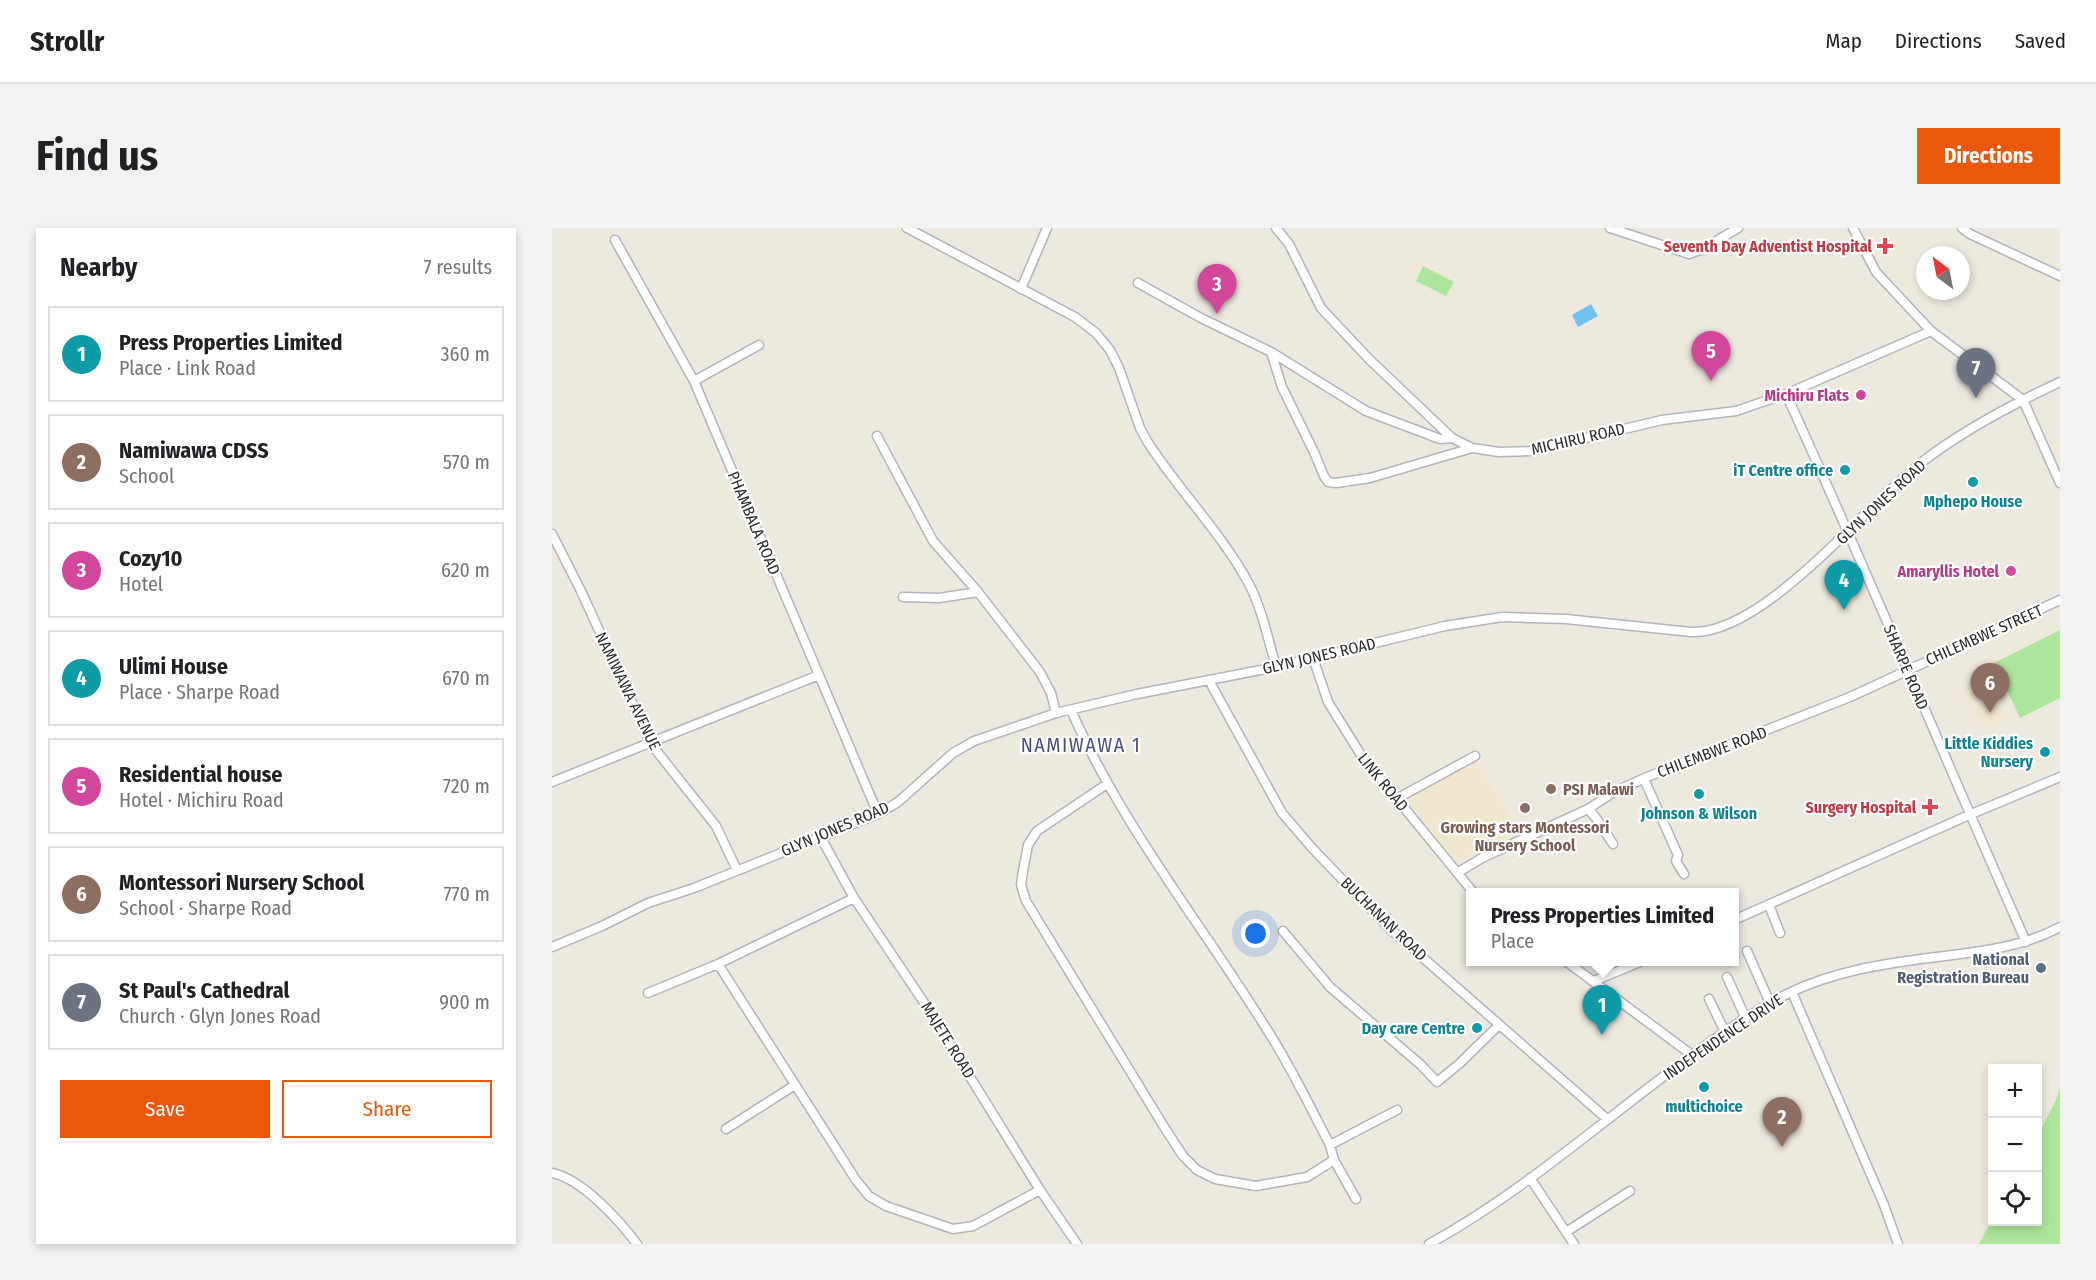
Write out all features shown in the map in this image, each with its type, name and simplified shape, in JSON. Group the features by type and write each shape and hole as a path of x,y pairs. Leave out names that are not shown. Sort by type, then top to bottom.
{"street":[{"path":"907,228 1075,317 1096,333 1110,350 1119,368 1140,428 1147,441 1218,535 1250,587 1261,613 1276,667"},
{"path":"1021,290 1047,228"},
{"name":"MICHIRU ROAD","path":"1275,228 1289,244 1321,308 1330,319 1452,438 1472,448 1499,452 1531,451 1662,420 1736,411 1786,394 1931,331"},
{"path":"1610,228 1689,254 1703,249 1738,228"},
{"path":"1852,228 1876,272 1931,331 2023,400 2060,483"},
{"path":"1962,228 1970,234 2060,276"},
{"name":"PHAMBALA ROAD","path":"615,240 694,381 878,814"},
{"path":"1138,283 1201,318 1271,352 1366,411 1440,439 1452,438"},
{"path":"694,381 759,345"},
{"path":"1271,352 1286,395 1328,482 1370,478 1472,448"},
{"name":"GLYN JONES ROAD","path":"554,946 648,903 878,814 898,802 953,753 974,741 1056,713 1137,694 1276,667 1445,626 1502,617 1566,619 1676,631 1713,630 1750,613 1822,556 1899,481 1925,460 2023,400 2060,382"},
{"name":"SHARPE ROAD","path":"1786,394 1849,530 2026,942"},
{"path":"877,436 933,541 978,592 1040,672 1056,713"},
{"name":"NAMIWAWA AVENUE","path":"552,534 555,549 651,744 716,826 737,870"},
{"path":"903,597 939,598 978,592"},
{"name":"CHILEMBWE STREET","path":"1907,669 2060,600"},
{"name":"LINK ROAD","path":"1312,658 1328,702 1361,755 1469,888"},
{"name":"CHILEMBWE ROAD","path":"1456,873 1482,858 1588,809 1614,792 1850,697 1907,669"},
{"path":"552,782 819,675"},
{"name":"BUCHANAN ROAD","path":"1210,680 1282,813 1389,928 1607,1119"},
{"path":"1071,710 1089,753 1128,819 1272,1037 1330,1144 1334,1160 1356,1199"},
{"path":"1396,799 1475,756"},
{"path":"1739,918 2060,777"},
{"path":"1644,779 1678,855 1677,861 1684,874"},
{"path":"1107,784 1037,831 1028,845 1021,885 1032,911 1166,1130 1183,1156 1197,1170 1215,1179 1256,1186 1306,1177 1334,1160"},
{"path":"1588,809 1613,844"},
{"name":"MAJETE ROAD","path":"820,836 854,898 923,1001 1040,1190 1077,1244"},
{"path":"648,993 717,964 854,898"},
{"path":"1769,905 1780,933"},
{"name":"INDEPENDENCE DRIVE","path":"1429,1244 1478,1215 1692,1055 1770,1003 1792,992 1855,970 1889,963 1980,952 2026,942 2060,927"},
{"path":"1283,931 1330,987 1421,1065 1437,1082 1499,1025"},
{"path":"552,934 554,946"},
{"path":"1747,951 1770,1003"},
{"path":"717,964 856,1180 869,1196 886,1206 953,1229 973,1226 1040,1190"},
{"path":"1573,966 1692,1055"},
{"path":"1594,981 1630,966"},
{"path":"1727,977 1746,1019"},
{"path":"1792,992 1884,1205 1898,1244"},
{"path":"1709,999 1725,1032"},
{"path":"726,1129 795,1084"},
{"path":"1330,1144 1397,1110"},
{"path":"552,1173 558,1174 589,1193 619,1219 637,1244"},
{"path":"1530,1178 1574,1244"},
{"path":"1566,1232 1630,1191"}],"shaded area":[{"path":"1990,680 1995,692 1968,703 1963,691"},
{"path":"1996,698 2004,719 1984,728 1975,706"},
{"path":"1475,759 1520,832 1482,857 1476,851 1453,864 1408,799"}],"green space":[{"path":"1423,266 1454,282 1446,296 1416,281"},
{"path":"2060,630 2060,698 2020,718 1994,663"},
{"path":"2060,1088 2060,1244 1979,1244 1988,1226 2042,1226 2042,1127"}],"water":[{"path":"1591,304 1598,316 1578,327 1572,315"}],"place":[{"name":"Seventh Day Adventist Hospital","path":"1885,246"},
{"name":"Cozy10","path":"1217,314"},
{"name":"Residential house","path":"1711,381"},
{"name":"Michiru Flats","path":"1861,395"},
{"name":"St Paul's Cathedral","path":"1976,398"},
{"name":"iT Centre office","path":"1845,470"},
{"name":"Mphepo House","path":"1973,482"},
{"name":"Amaryllis Hotel","path":"2011,571"},
{"name":"Ulimi House","path":"1844,610"},
{"name":"Montessori Nursery School","path":"1990,713"},
{"name":"Little Kiddies Nursery","path":"2045,752"},
{"name":"PSI Malawi","path":"1551,789"},
{"name":"Johnson & Wilson","path":"1699,794"},
{"name":"Surgery Hospital","path":"1930,807"},
{"name":"Growing stars Montessori Nursery School","path":"1525,808"},
{"name":"National Registration Bureau","path":"2041,968"},
{"name":"Day care Centre","path":"1477,1028"},
{"name":"Press Properties Limited","path":"1602,1035"},
{"name":"multichoice","path":"1704,1087"},
{"name":"Namiwawa CDSS","path":"1782,1147"}],"district":[{"name":"NAMIWAWA 1","path":"1081,745"}]}
